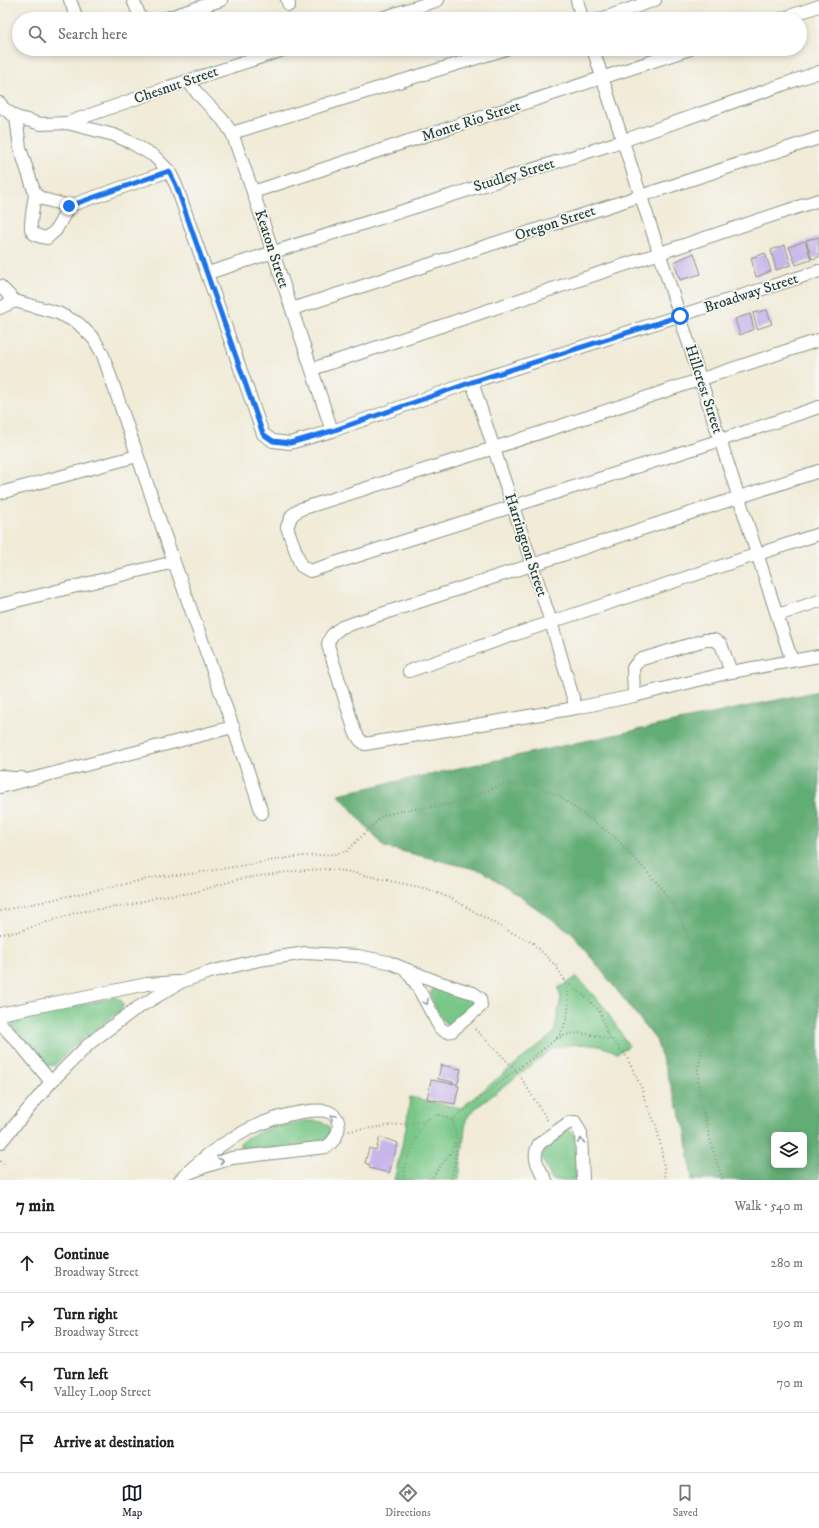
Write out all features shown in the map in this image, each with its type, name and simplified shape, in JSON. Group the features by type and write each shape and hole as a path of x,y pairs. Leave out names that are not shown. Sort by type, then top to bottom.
{"street":[{"path":"70,0 75,12"},
{"path":"133,0 138,12"},
{"path":"185,12 221,0"},
{"path":"401,12 438,0"},
{"path":"577,0 580,12"},
{"path":"621,12 655,0"},
{"path":"801,12 819,6"},
{"name":"Chesnut Street","path":"67,123 188,80 264,56"},
{"path":"232,133 483,56"},
{"name":"Hillcrest Street","path":"595,56 792,661"},
{"name":"Monte Rio Street","path":"253,192 669,56"},
{"name":"Studley Street","path":"208,273 272,251 622,141 819,72"},
{"name":"Keaton Street","path":"188,80 198,94 222,119 232,133 332,431"},
{"name":"Broadway Street","path":"0,103 3,108 16,117 41,124 67,123 114,135 130,142 154,156 169,171 176,185 208,273 263,434 273,441 290,443 332,431 472,382 819,271"},
{"path":"16,117 20,148 35,194 31,229 34,234 47,238 56,230 69,206"},
{"name":"Oregon Street","path":"292,309 641,194 819,138"},
{"path":"35,194 43,199 69,206 169,171"},
{"path":"312,369 819,200"},
{"path":"0,286 15,301 58,313 78,323 94,339 103,355 262,813"},
{"path":"0,308 15,301"},
{"path":"819,340 494,448 300,509 292,515 287,527 300,566 310,571 721,440 819,406"},
{"name":"Harrington Street","path":"472,382 514,506 551,622 576,708"},
{"path":"0,493 137,456"},
{"path":"819,471 533,566 342,627 333,634 328,645 355,732 360,740 365,744 576,708 634,696 731,672 819,656"},
{"path":"408,671 551,622 819,534"},
{"path":"0,605 174,562"},
{"path":"778,615 819,601"},
{"path":"634,696 634,668 639,660 704,640 714,640 721,644 731,672"},
{"path":"0,787 233,727"},
{"path":"0,776 11,778 35,778"},
{"path":"0,1143 74,1057 102,1034 134,1010 181,982 210,972 259,960 306,953 358,956 388,962 473,993 480,998 481,1006 452,1031 444,1031 440,1028 416,984 405,969"},
{"path":"0,1014 147,984 181,982"},
{"path":"0,1023 25,1050 51,1082"},
{"path":"321,1111 328,1112 333,1115 337,1121 339,1127 338,1133 331,1144 326,1147 232,1158 207,1166 182,1178 224,1142 260,1124 302,1112 321,1111"},
{"path":"546,1180 536,1160 536,1149 539,1144 568,1123 575,1122 581,1133 583,1180"}],"path":[{"path":"0,911 161,876 190,874 294,857 335,854 347,851 382,816 404,810 452,804 505,784 535,785 557,795 614,837 661,887 678,913 695,953 701,976 711,996 714,1014 702,1049 698,1069 699,1095 714,1154 723,1180"},
{"path":"556,1039 563,1030 569,1006 569,992 564,979"},
{"path":"475,1029 516,1070 548,1121"},
{"path":"452,1120 556,1039 565,1034 577,1033 600,1037 612,1041"},
{"path":"349,1131 424,1121 433,1115 438,1114 452,1120 455,1128 456,1155 451,1180"},
{"path":"404,1180 406,1162 424,1121"},
{"path":"430,1180 452,1151 456,1138"},
{"path":"0,1161 4,1164"}],"green space":[{"path":"819,691 819,1180 692,1180 686,1132 656,1040 572,933 483,871 384,847 338,794"},
{"path":"577,977 604,1007 629,1046 617,1053 609,1049 586,1044 553,1048 471,1112 466,1120 459,1180 394,1180 406,1128 410,1097 461,1108 554,1033 561,998 558,988"},
{"path":"436,988 465,996 473,1001 472,1008 451,1024 447,1025 437,1011 431,998 431,992"},
{"path":"116,997 123,1003 121,1010 75,1045 55,1065 47,1066 12,1025 17,1019"},
{"path":"305,1121 322,1122 329,1126 329,1136 326,1143 241,1152 240,1150 240,1143 253,1135 280,1126"},
{"path":"568,1130 573,1132 575,1135 577,1180 552,1180 541,1156 543,1148"}],"building":[{"path":"819,237 819,257 812,259 806,240"},
{"path":"805,241 811,260 796,265 789,247"},
{"path":"785,245 791,265 776,270 771,250"},
{"path":"694,253 701,274 680,280 674,262"},
{"path":"765,253 771,271 756,277 751,258"},
{"path":"767,310 772,324 757,329 753,313"},
{"path":"750,314 754,329 740,335 735,319"},
{"path":"441,1065 461,1069 458,1083 456,1085 459,1086 455,1104 427,1099 431,1080 454,1084 454,1082 438,1079"},
{"path":"380,1137 398,1143 389,1173 369,1168 370,1165 365,1163 369,1148 376,1150"}],"route":[{"path":"69,206 169,171 176,185 208,273 263,434 273,441 290,443 332,431 472,382 680,316"}]}
